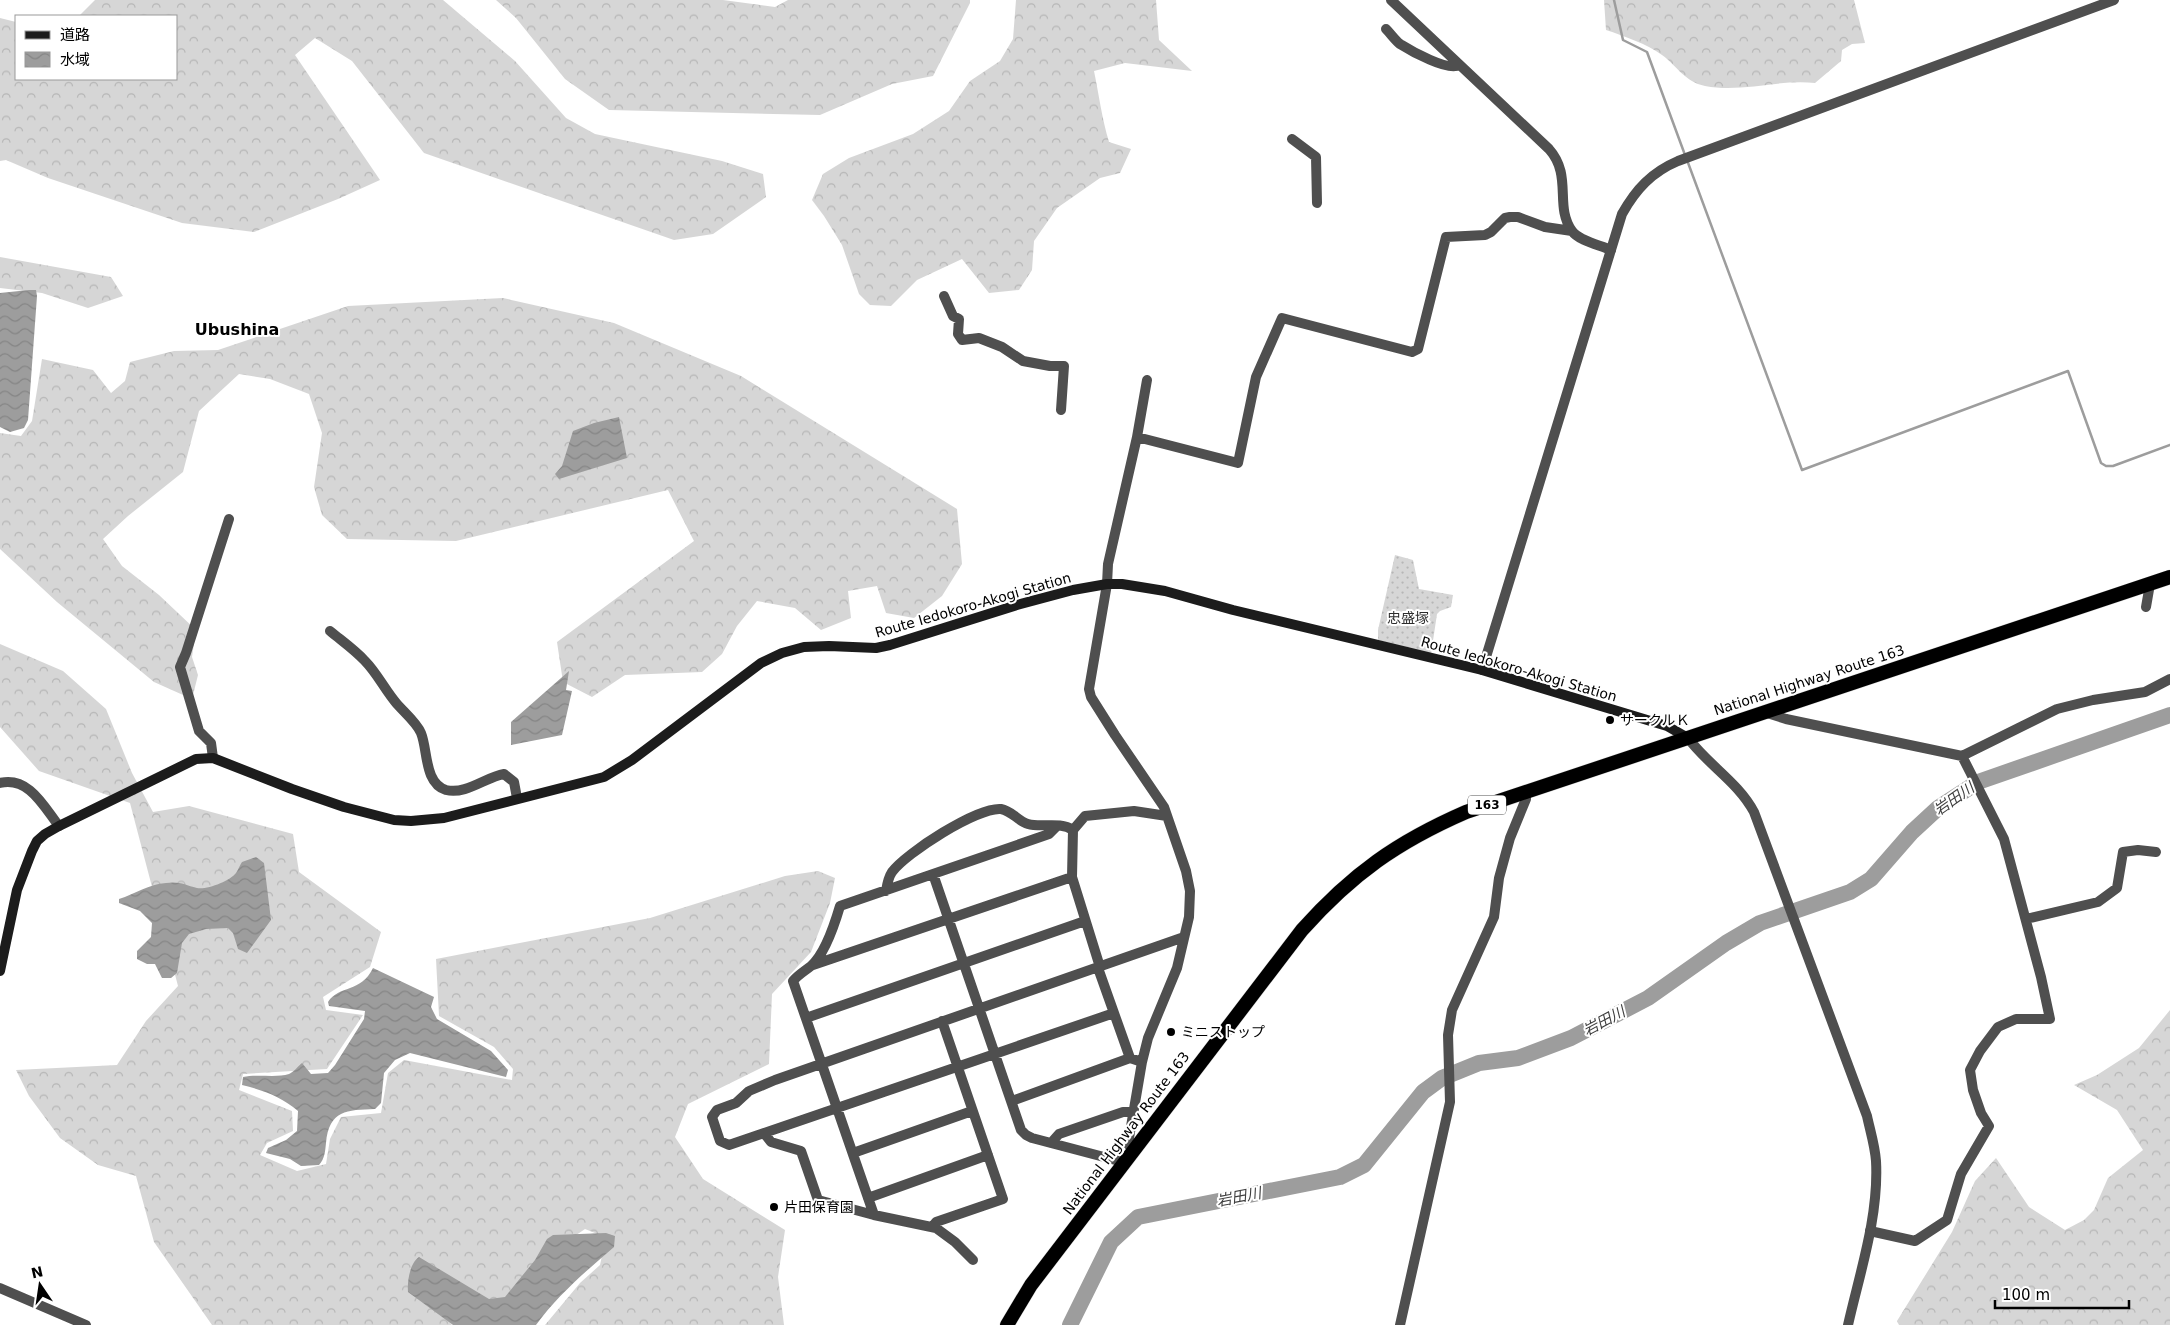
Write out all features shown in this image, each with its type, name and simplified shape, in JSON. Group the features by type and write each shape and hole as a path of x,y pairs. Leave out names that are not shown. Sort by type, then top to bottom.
{"highway":[{"name":"National Highway Route 163","path":"1007,1325 1030,1285 1302,930 1345,885 1368,866 1417,835 1466,812 2170,577"}],"main road":[{"name":"Route Iedokoro-Akogi Station","path":"213,758 344,807 394,820 411,821 444,818 604,777 618,770 761,663 782,653 816,646 856,648 890,645 1073,590 1107,584 1122,584 1165,591 1233,610 1482,670 1667,726 1688,738"},
{"path":"0,971 18,890 32,851 45,834 189,762 206,757 213,758"}],"street":[{"path":"1391,0 1549,149 1558,161 1564,184 1564,211 1572,231 1611,250"},
{"path":"1482,670 1622,214 1634,195 1651,177 1667,166 1820,107 2114,0"},
{"path":"1386,29 1403,45 1421,56 1452,67 1459,65"},
{"path":"1292,139 1316,157 1317,203"},
{"path":"1137,437 1238,463 1256,377 1282,318 1412,352 1418,349 1446,236 1485,235 1510,217 1518,217 1545,227 1572,231"},
{"path":"944,296 953,316 958,319 958,334 962,340 979,338 1002,347 1024,361 1050,366 1064,366 1062,410"},
{"path":"1133,1150 1128,1144 1142,1062 1148,1038 1177,968 1188,917 1190,891 1186,871 1164,807 1091,697 1089,689 1107,584 1108,564 1137,437 1147,380"},
{"path":"213,758 211,743 199,732 180,667 229,519"},
{"path":"2146,607 2150,584"},
{"path":"330,631 365,660 388,694 421,732 431,777 437,783 448,790 456,790 469,788 504,774 514,782 517,798"},
{"path":"1764,712 1786,719 1962,756 2057,710 2093,700 2145,692 2170,679"},
{"path":"1688,738 1700,753 1747,798 1754,812 1867,1116 1876,1160 1875,1198 1870,1231 1848,1325"},
{"path":"1870,1231 1915,1242 1947,1220 1960,1174 1989,1126 1981,1113 1973,1090 1970,1070 1980,1051 1998,1027 2016,1019 2050,1019 2026,919 2004,839 1962,756"},
{"path":"0,783 8,781 28,788 59,826"},
{"path":"1400,1325 1450,1102 1448,1035 1452,1010 1494,917 1499,878 1510,838 1526,800 1526,793"},
{"path":"886,891 889,876 900,864 936,837 973,817 1000,809 1012,813 1027,824 1067,826 1073,830"},
{"path":"1130,1058 1099,967 1072,877 1073,830 1085,816 1134,811 1168,816"},
{"path":"813,965 831,935 840,906 1049,834 1057,826"},
{"path":"2026,919 2098,902 2117,888 2123,852 2138,850 2156,852"},
{"path":"933,874 1021,1130 1026,1135 1051,1143 1123,1162"},
{"path":"874,1215 793,981 798,974 813,965 1072,877"},
{"path":"806,1018 1085,921"},
{"path":"1114,1013 729,1145 720,1141 712,1117 717,1110 736,1103 749,1091 822,1063 1184,937"},
{"path":"932,1227 936,1222 1003,1199 942,1022"},
{"path":"1012,1101 1130,1058 1142,1062"},
{"path":"853,1153 972,1112"},
{"path":"1051,1143 1059,1134 1123,1112 1133,1112"},
{"path":"764,1133 771,1142 801,1151 818,1200 874,1215 932,1227 955,1242 973,1260"},
{"path":"868,1198 988,1155"},
{"path":"0,1288 86,1325"}],"green space":[{"path":"95,0 443,0 515,61 566,118 595,134 722,161 763,174 766,197 713,234 674,240 424,153 352,61 315,38 295,55 380,180 338,199 254,232 182,223 48,178 6,160 0,161 0,18 15,22 15,80 178,80 178,15 80,15"},
{"path":"496,0 723,0 775,7 788,0 970,0 970,3 933,76 892,84 820,115 609,110 565,79 516,18"},
{"path":"1016,0 1156,0 1159,40 1192,71 1125,63 1094,71 1109,142 1131,149 1120,173 1100,178 1057,208 1034,241 1032,270 1019,290 989,293 962,259 917,280 891,306 870,305 859,294 842,245 812,200 823,174 849,158 913,134 949,111 970,81 1000,61 1013,39"},
{"path":"1604,0 1854,0 1865,43 1852,44 1842,50 1841,61 1815,83 1801,82 1733,88 1705,86 1692,81 1667,59 1649,47 1606,30"},
{"path":"0,257 111,277 123,296 88,308 42,293 0,288"},
{"path":"503,298 614,323 741,376 957,509 962,564 942,596 914,618 886,613 877,586 848,591 851,618 821,630 795,608 757,601 737,626 722,654 702,672 625,675 592,697 563,682 557,642 694,541 668,490 456,541 347,539 322,515 314,487 322,433 309,394 270,379 239,374 199,411 183,472 128,516 103,539 122,566 159,595 196,630 192,657 198,675 192,699 154,682 57,602 0,549 0,433 21,436 32,421 42,359 93,370 111,393 125,381 130,362 174,351 218,350 348,306"},
{"name":"忠盛塚","path":"1395,555 1413,560 1419,589 1453,595 1451,607 1437,614 1431,654 1378,640 1378,630"},
{"path":"0,644 63,671 106,709 132,773 153,812 189,806 293,834 299,872 381,932 370,967 323,997 326,1010 363,1015 327,1069 243,1074 239,1090 292,1111 293,1131 267,1143 260,1155 297,1171 326,1164 330,1139 341,1117 381,1113 388,1073 404,1060 512,1080 513,1069 494,1047 439,1016 436,959 650,918 785,876 818,871 835,878 830,903 811,952 772,994 769,1064 688,1104 675,1137 703,1179 785,1230 778,1277 784,1325 545,1325 580,1283 600,1265 603,1251 600,1235 585,1229 547,1255 504,1310 410,1276 452,1325 212,1325 154,1242 136,1176 98,1165 60,1138 29,1096 16,1070 117,1065 146,1021 178,986 130,803 39,771 0,727"},
{"path":"2170,1010 2170,1325 1899,1325 1897,1321 1952,1232 1975,1181 1996,1158 2029,1207 2065,1230 2084,1220 2094,1210 2108,1178 2143,1150 2117,1110 2074,1085 2097,1075 2139,1048"}],"water":[{"path":"36,290 37,296 28,420 24,428 10,432 0,427 0,293"},
{"path":"619,417 627,458 559,479 555,474 562,466 573,431 594,423"},
{"path":"569,671 566,690 572,691 562,735 511,745 511,722"},
{"path":"256,857 264,863 271,920 247,953 238,949 233,933 228,928 206,929 189,934 182,943 177,973 171,978 162,978 155,964 147,964 137,959 137,951 151,937 152,923 140,911 119,903 119,899 160,884 179,883 197,888 212,886 224,882 233,876 242,862"},
{"path":"373,968 434,997 431,1007 437,1019 491,1051 508,1070 506,1077 410,1053 395,1060 384,1073 381,1103 375,1109 348,1111 335,1118 328,1132 324,1155 319,1165 301,1166 290,1159 266,1153 268,1148 286,1140 297,1131 298,1111 272,1095 242,1085 243,1077 284,1075 291,1073 302,1063 311,1074 328,1073 364,1019 365,1011 329,1006 328,1002 338,993 362,981"},
{"path":"606,1233 615,1236 614,1247 563,1293 536,1325 453,1325 408,1292 408,1283 413,1263 419,1257 489,1299 505,1297 535,1260 547,1239 553,1235"}],"waterway":[{"path":"1614,0 1623,40 1647,52 1685,155"},
{"path":"1687,160 1802,470 2068,371 2101,463 2106,466 2113,466 2170,445"},
{"name":"岩田川","path":"1070,1325 1111,1242 1138,1217 1340,1177 1364,1165 1423,1092 1442,1078 1479,1063 1518,1058 1571,1038 1648,998 1726,943 1760,923 1850,892 1871,879 1912,832 1938,808 1978,782 2170,715"}],"place":[{"name":"サークルＫ","path":"1610,720"},
{"name":"ミニストップ","path":"1171,1032"},
{"name":"片田保育園","path":"774,1207"}],"district":[{"name":"Ubushina","path":"237,329"}]}
